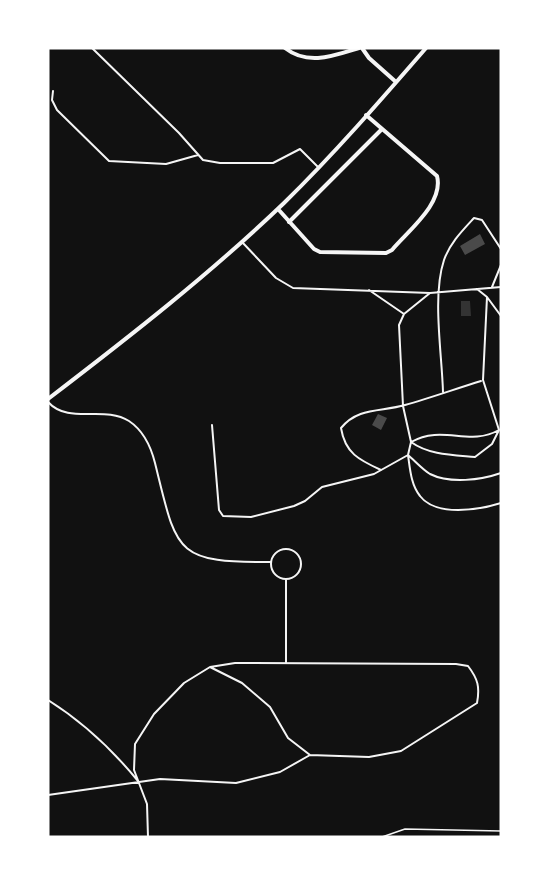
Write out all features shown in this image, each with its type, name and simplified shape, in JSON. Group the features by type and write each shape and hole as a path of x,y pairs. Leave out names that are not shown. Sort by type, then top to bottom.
{"street":[{"path":"285,48 298,56 315,59 360,48 396,82"},
{"path":"48,401 148,322 242,243 319,168 426,48"},
{"path":"278,209 314,249 320,252 386,254 392,250 435,199 440,185 437,176 366,115"},
{"path":"289,222 382,129"}],"lane":[{"path":"92,48 179,133 203,160 220,163 273,163 300,149 319,168"},
{"path":"53,91 52,100 57,110 109,161 166,164 181,162 198,155"},
{"path":"443,392 439,292 444,260 457,236 474,219 482,220 501,249"},
{"path":"242,243 276,278 293,288 430,293 501,287"},
{"path":"491,288 501,265"},
{"path":"369,289 404,314"},
{"path":"477,290 487,297 501,316"},
{"path":"430,293 404,314 399,325 403,406 411,442 408,455 410,476 420,496 431,505 449,509 486,508 501,503"},
{"path":"411,442 420,448 436,453 475,457 492,444 499,430 483,380 487,297"},
{"path":"382,470 358,460 349,451 343,440 341,428 349,418 368,410 403,406 480,381"},
{"path":"48,401 62,413 107,413 119,416 139,429 152,452 176,536 193,553 222,562 271,562"},
{"path":"212,425 219,510 224,516 251,517 294,506 305,501 322,487 382,470 408,455"},
{"path":"411,442 424,434 441,433 485,437 499,430"},
{"path":"408,455 429,473 446,479 482,478 501,473"},
{"path":"280,549 294,550 301,564 300,571 286,579 273,572 271,562 280,549"},
{"path":"286,579 286,663"},
{"path":"48,795 139,783 160,778 236,783 280,772 310,755 369,757 401,751 477,703 477,679 468,666 456,664 235,663 210,667 184,683 154,714 135,744 135,770 139,783 147,804 148,837"},
{"path":"210,667 249,689 270,707 288,738 310,755"},
{"path":"48,699 75,717 113,751 139,783"}],"path":[{"path":"382,837 405,829 501,831"}],"shaded area":[{"path":"461,301 470,301 471,316 461,316"}],"building":[{"path":"480,234 485,244 465,255 460,246"},
{"path":"378,414 387,418 381,430 372,425"}]}
